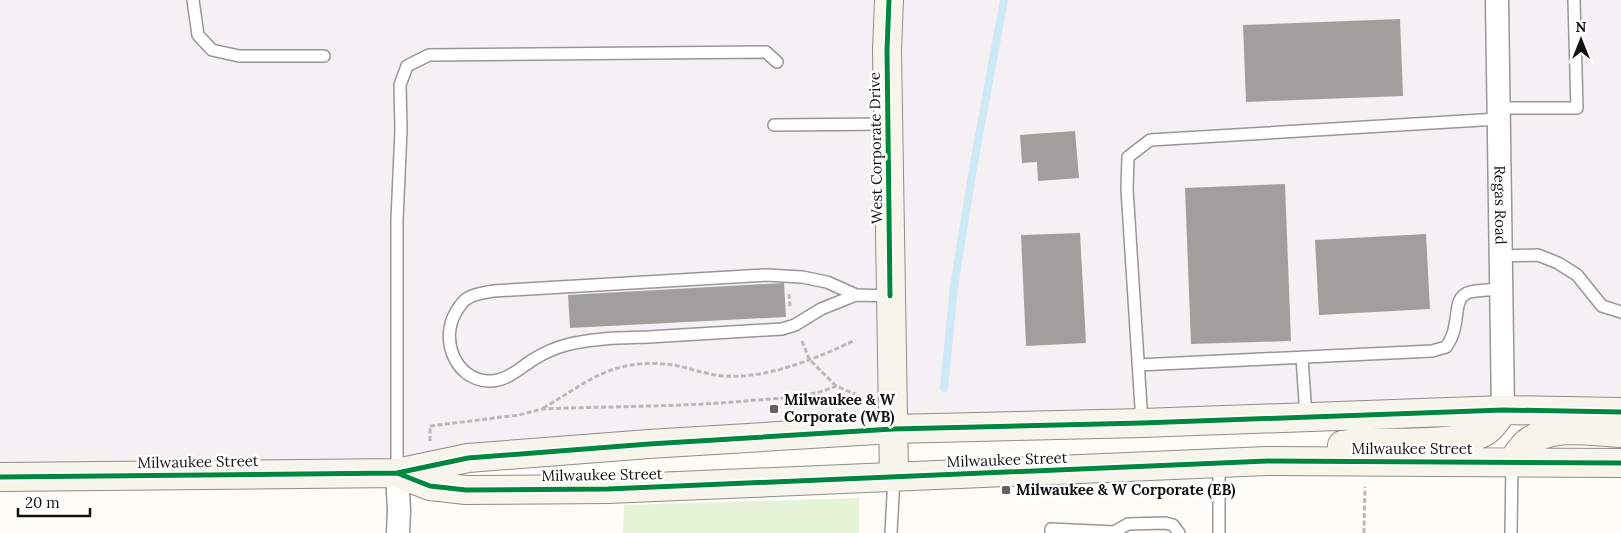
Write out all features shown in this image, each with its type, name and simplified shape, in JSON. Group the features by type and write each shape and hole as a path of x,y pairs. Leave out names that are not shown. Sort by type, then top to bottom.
{"street":[{"name":"West Corporate Drive","path":"889,0 887,41 894,478"},
{"name":"Regas Road","path":"1497,0 1503,410"},
{"name":"Milwaukee Street","path":"0,477 397,473 468,458 601,447 893,430 1503,410 1621,412"},
{"path":"1230,463 1355,443 1448,441 1467,438 1485,432 1497,420 1503,410"},
{"path":"1512,462 1525,444 1552,432 1621,433"},
{"name":"Milwaukee Street","path":"397,473 430,486 466,490 608,489 1230,463 1621,463"},
{"path":"397,473 398,533"}],"lane":[{"path":"193,0 198,35 212,50 239,56 324,56"},
{"path":"1142,423 1127,189 1128,157 1150,140 1577,108 1574,0"},
{"path":"397,473 397,230 401,130 400,85 407,66 429,55 766,52 777,62"},
{"path":"774,125 888,124"},
{"path":"1501,256 1538,255 1558,263 1577,275 1602,306 1621,312"},
{"path":"856,295 821,309 795,325 782,329 596,340 564,345 533,359 515,373 501,380 490,382 471,376 462,369 450,349 448,337 453,316 466,298 493,291 766,275 802,277 827,282 856,295 890,296"},
{"path":"1138,365 1432,351 1446,347 1452,340 1458,303 1462,296 1469,292 1501,289"},
{"path":"1302,357 1306,417"},
{"path":"1511,533 1512,462"},
{"path":"1219,533 1230,463"},
{"path":"891,533 894,478"},
{"path":"1051,533 1051,530 1114,532 1128,524 1151,528 1165,523 1173,525 1179,533"}],"path":[{"path":"429,465 430,426 519,415 542,408 565,396 591,378 609,371 632,365 658,364 674,365 724,376 749,376 774,372 855,340"},
{"path":"809,358 836,386 855,394"},
{"path":"542,408 726,403 824,392 836,386"},
{"path":"1364,533 1366,486"}],"shaded area":[{"path":"0,0 1621,0 1621,412 0,477"}],"green space":[{"path":"859,498 859,533 623,533 624,505"}],"building":[{"path":"1400,19 1403,96 1246,102 1243,25"},
{"path":"1075,131 1079,178 1038,181 1037,162 1022,163 1020,135"},
{"path":"1285,184 1291,341 1191,344 1185,188"},
{"path":"1080,233 1086,343 1026,346 1021,235"},
{"path":"1426,234 1430,309 1319,315 1315,240"},
{"path":"784,283 786,317 570,328 568,295"}],"waterway":[{"path":"944,388 954,287 973,168 1004,0"}],"cycle path":[{"path":"889,0 887,50 890,296"},
{"path":"0,477 397,473 468,458 649,444 893,429 1142,423 1503,410 1621,412"},
{"path":"397,473 430,486 466,490 608,489 1267,461 1621,463"}],"place":[{"name":"Milwaukee & W Corporate (WB)","path":"774,409"},
{"name":"Milwaukee & W Corporate (EB)","path":"1006,490"}]}
